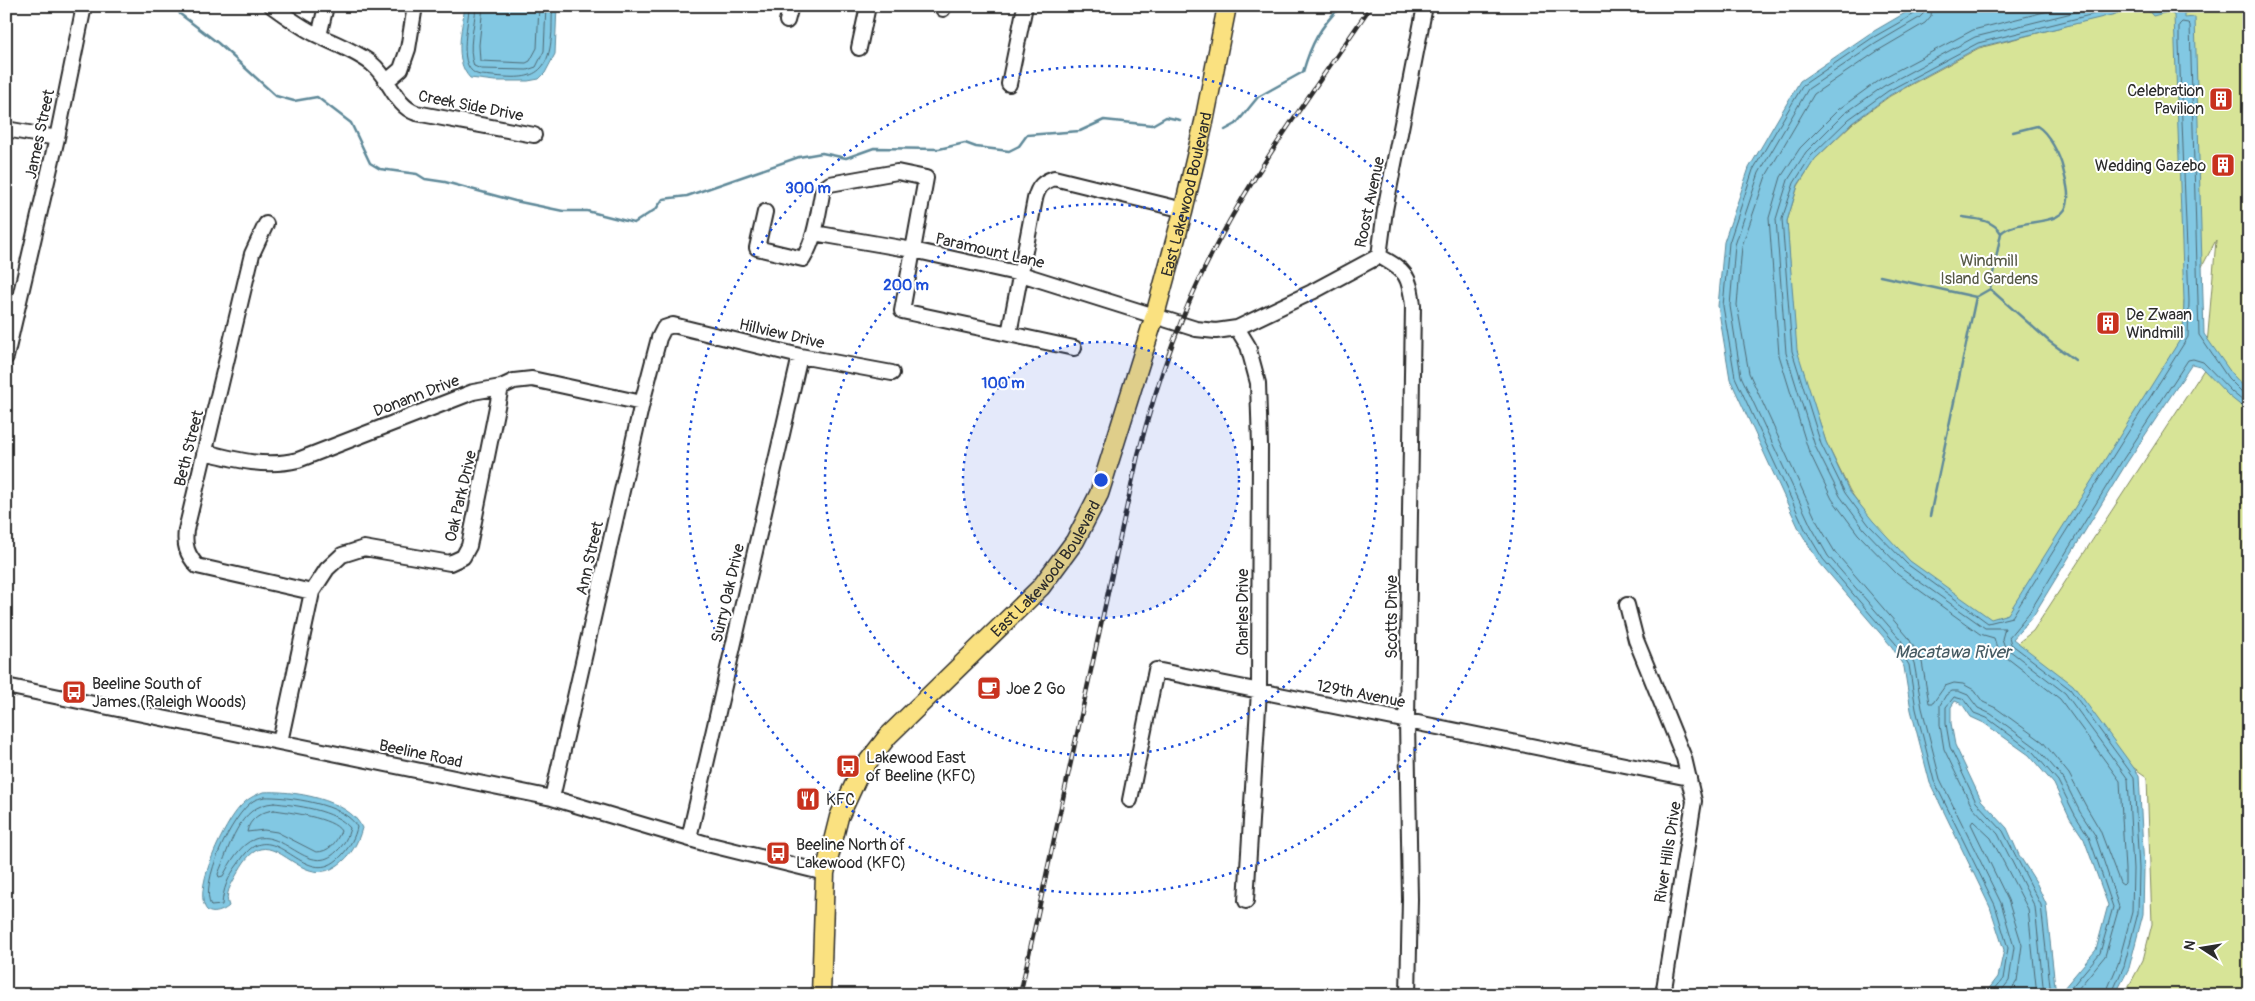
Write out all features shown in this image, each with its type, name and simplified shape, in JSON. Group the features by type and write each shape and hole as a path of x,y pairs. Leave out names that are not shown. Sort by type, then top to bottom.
{"main road":[{"name":"East Lakewood Boulevard","path":"821,995 825,873 839,817 860,772 888,736 1041,587 1075,541 1099,494 1184,210 1227,6"}],"street":[{"name":"James Street","path":"6,357 57,138 84,6"},
{"name":"Creek Side Drive","path":"272,6 319,36 354,52 372,64 388,80 406,110 416,114 534,135"},
{"path":"319,36 326,6"},
{"path":"388,80 401,69 408,49 415,6"},
{"path":"788,21 791,6"},
{"path":"859,48 868,6"},
{"path":"1009,84 1025,6"},
{"name":"Roost Avenue","path":"1154,315 1196,329 1216,331 1237,328 1312,292 1379,256 1385,210 1426,6"},
{"path":"6,129 57,138"},
{"path":"765,212 757,248 803,258 814,233 823,189 830,184 897,172 926,178 902,311 1074,348"},
{"path":"1009,334 1037,189 1044,182 1054,178 1184,210"},
{"name":"Beth Street","path":"266,224 252,254 184,545 189,556 197,566 312,592"},
{"name":"Paramount Lane","path":"814,233 913,250 1021,274 1154,315"},
{"name":"Scotts Drive","path":"1379,256 1396,266 1410,282 1413,305 1407,720 1410,899 1408,995"},
{"name":"Hillview Drive","path":"664,328 673,325 800,356 892,373"},
{"name":"Ann Street","path":"552,798 642,403 659,338 664,328"},
{"name":"Charles Drive","path":"1237,328 1248,346 1258,383 1259,691 1246,901"},
{"name":"Surry Oak Drive","path":"689,838 800,356"},
{"name":"Donann Drive","path":"205,452 252,463 282,464 298,460 473,392 501,387 514,381 532,379 642,403"},
{"name":"Oak Park Drive","path":"280,742 312,592 327,569 342,555 352,550 364,548 450,563 463,556 469,546 501,387"},
{"name":"River Hills Drive","path":"1627,605 1636,640 1669,719 1689,778 1694,801 1694,812 1663,995"},
{"name":"129th Avenue","path":"1130,800 1156,670 1689,778"},
{"name":"Beeline Road","path":"6,686 552,798 689,838 825,873"}],"green space":[{"name":"Windmill Island Gardens","path":"2144,6 2249,6 2249,995 2124,995 2143,960 2152,924 2147,777 2057,714 2010,649 2033,631 2205,368 2216,240 2184,301 2183,336 2009,614 1990,620 1909,561 1872,522 1850,491 1826,442 1796,350 1787,221 1798,186 1814,160 1853,123 1890,96 1979,48"}],"water":[{"path":"465,6 557,6 555,54 545,73 539,79 528,81 495,81 470,78 465,71 460,53"},
{"name":"Macatawa River","path":"1917,6 2195,6 2195,12 2184,13 2184,18 2195,17 2204,334 2232,374 2249,392 2249,412 2229,396 2200,366 2192,364 2126,464 2033,616 2013,639 2073,685 2139,775 2144,869 2143,914 2129,968 2115,995 2058,995 2096,950 2108,905 2084,839 2070,818 2054,784 2029,755 1984,723 1971,717 1962,704 1955,701 1951,707 1951,723 1955,745 1981,800 2007,828 2019,855 2036,882 2046,904 2056,995 1984,995 1998,977 2004,950 1990,907 1930,783 1911,710 1904,667 1892,647 1819,562 1800,531 1730,379 1718,306 1724,242 1749,168 1800,81 1869,34","holes":["2145,7 2153,16 2168,12 2174,15 2184,301 2183,335 2008,614 1991,619 1910,561 1873,521 1849,491 1826,442 1797,350 1787,221 1798,185 1815,159 1852,123 1890,95 1979,47"]},
{"path":"263,792 303,795 333,803 355,818 362,828 358,839 347,858 326,871 305,868 277,852 269,849 260,849 249,856 231,886 227,897 229,906 224,910 210,912 205,907 203,897 204,885 207,870 219,840 240,807 250,798"}],"waterway":[{"path":"176,6 180,14 218,43 276,96 294,101 317,97 351,123 370,163 380,169 417,174 425,179 445,182 515,201 563,211 587,211 634,223 656,209 663,199 687,196 799,157 822,153 846,158 874,148 939,149 965,143 976,147 1009,151 1019,146 1027,135 1080,131 1104,120 1152,125 1166,117 1180,120"},
{"path":"1225,130 1236,124 1258,97 1303,72 1317,36 1327,21 1341,6"},
{"path":"1990,289 2001,233 2018,225 2051,219 2060,215 2066,209 2068,199 2062,164 2046,134 2037,126 2013,132"},
{"path":"1963,217 1994,225 2001,233"},
{"path":"1880,276 1976,297"},
{"path":"1930,516 1976,297 1990,289 2050,342 2075,360"}],"railway":[{"path":"1020,995 1138,455 1162,373 1193,293 1235,211 1291,122 1371,6"}],"place":[{"name":"Celebration Pavilion","path":"2221,99"},
{"name":"Wedding Gazebo","path":"2223,165"},
{"name":"De Zwaan Windmill","path":"2108,323"},
{"name":"Joe 2 Go","path":"989,688"},
{"name":"Beeline South of James (Raleigh Woods)","path":"74,692"},
{"name":"Lakewood East of Beeline (KFC)","path":"848,766"},
{"name":"KFC","path":"808,799"},
{"name":"Beeline North of Lakewood (KFC)","path":"778,853"}]}
